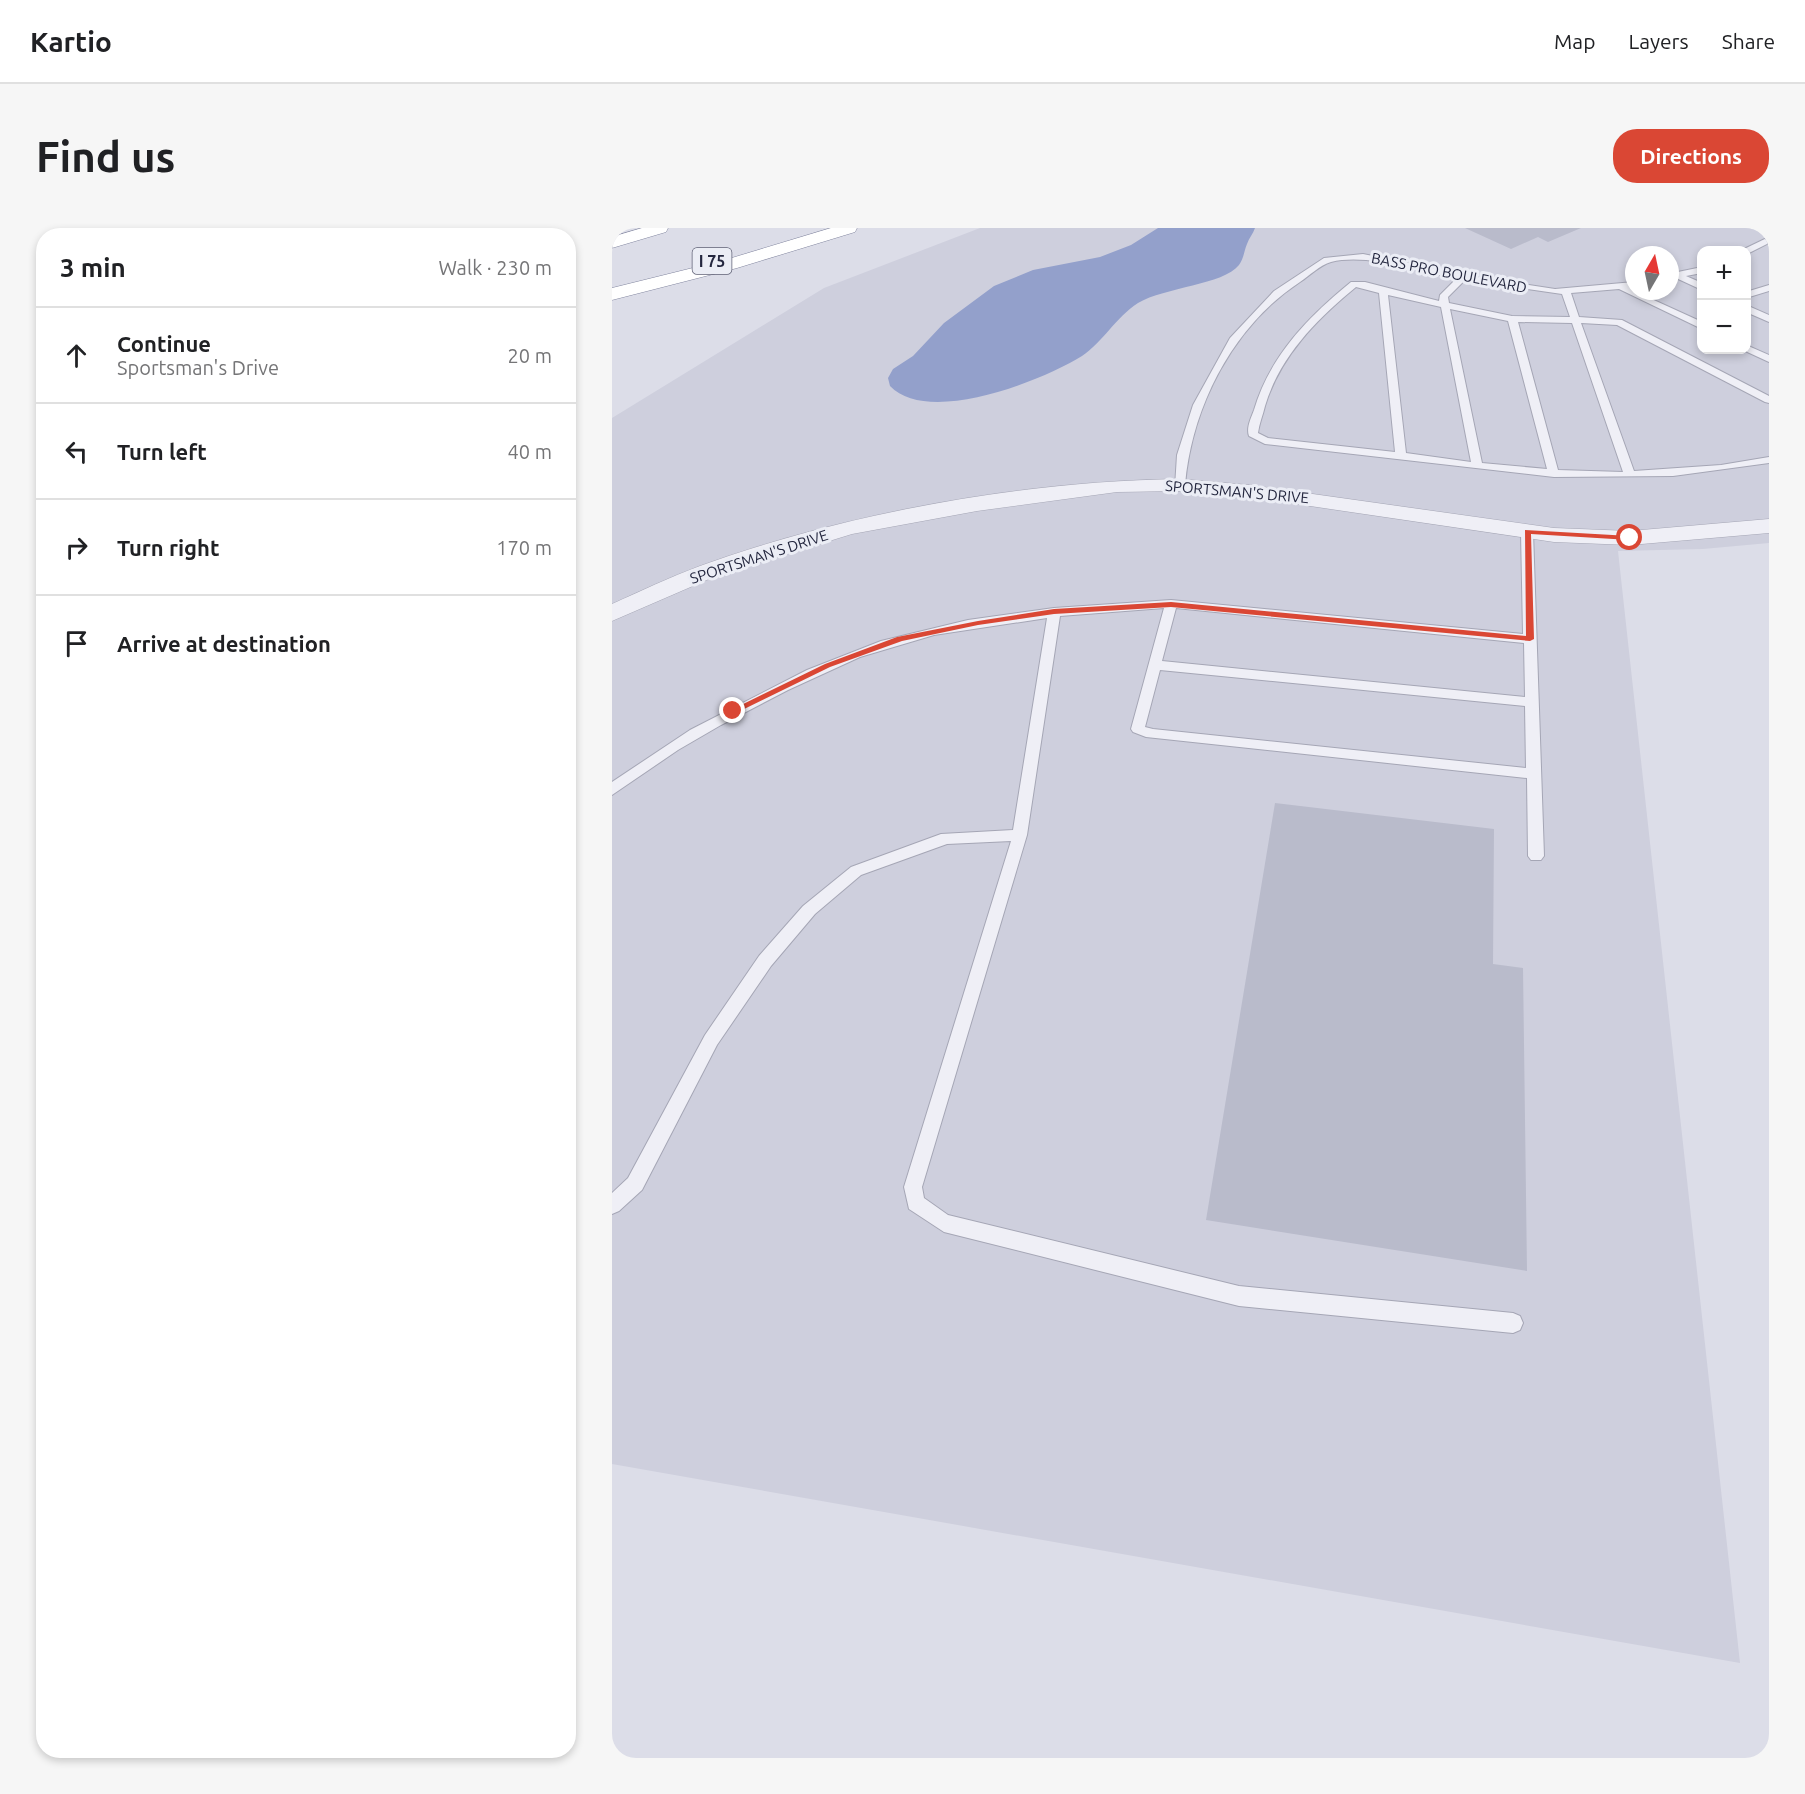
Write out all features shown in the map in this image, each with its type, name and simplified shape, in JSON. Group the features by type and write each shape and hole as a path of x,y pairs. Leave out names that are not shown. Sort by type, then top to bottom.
{"highway":[{"path":"612,243 660,228"},
{"name":"I 75","path":"612,294 812,228"},
{"path":"612,294 731,264 849,228"}],"street":[{"name":"SPORTSMAN'S DRIVE","path":"612,613 708,571 848,528 1001,501 1117,486 1179,484 1364,506 1451,522 1527,532 1630,538 1769,526"}],"lane":[{"path":"1751,248 1769,240"},
{"name":"BASS PRO BOULEVARD","path":"1179,484 1182,455 1198,405 1233,340 1277,293 1327,260 1363,257 1463,278 1555,292 1625,286"},
{"path":"1679,275 1697,271"},
{"path":"1463,278 1443,297 1477,467"},
{"path":"1679,278 1697,285"},
{"path":"1769,400 1620,322 1512,319 1354,284 1313,319 1296,338 1269,381 1252,429 1253,434 1265,441 1554,474 1630,475 1717,469 1769,460"},
{"path":"1620,286 1697,324"},
{"path":"1751,293 1769,288"},
{"path":"1383,291 1401,456"},
{"path":"1566,292 1630,475"},
{"path":"1751,310 1769,319"},
{"path":"1512,319 1554,474"},
{"path":"1751,350 1769,359"},
{"path":"1527,532 1536,856"},
{"path":"612,790 679,742 733,711 828,665 900,639 978,623 1054,612 1171,604 1530,639"},
{"path":"1171,604 1138,729 1143,732 1533,774"},
{"path":"1054,612 1020,835 913,1187 916,1203 944,1223 1239,1296 1513,1323"},
{"path":"1155,665 1532,702"},
{"path":"612,1205 635,1184 711,1040 765,961 809,910 856,871 946,838 1020,835"}],"shaded area":[{"path":"980,228 1769,228 1769,543 1703,549 1618,551 1740,1663 612,1464 612,418 824,288"}],"water":[{"path":"1158,228 1255,228 1241,262 1231,272 1207,282 1163,293 1138,303 1123,315 1090,350 1040,377 1014,387 957,401 930,402 908,397 890,386 888,378 893,369 913,356 944,323 994,286 1033,270 1100,257 1131,245"}],"building":[{"path":"1465,228 1581,228 1548,242 1538,237 1511,249"},
{"path":"1275,803 1494,829 1493,964 1523,968 1527,1271 1206,1220"}],"route":[{"path":"733,711 828,665 900,639 978,623 1054,612 1171,604 1530,639 1527,532 1630,538"}]}
